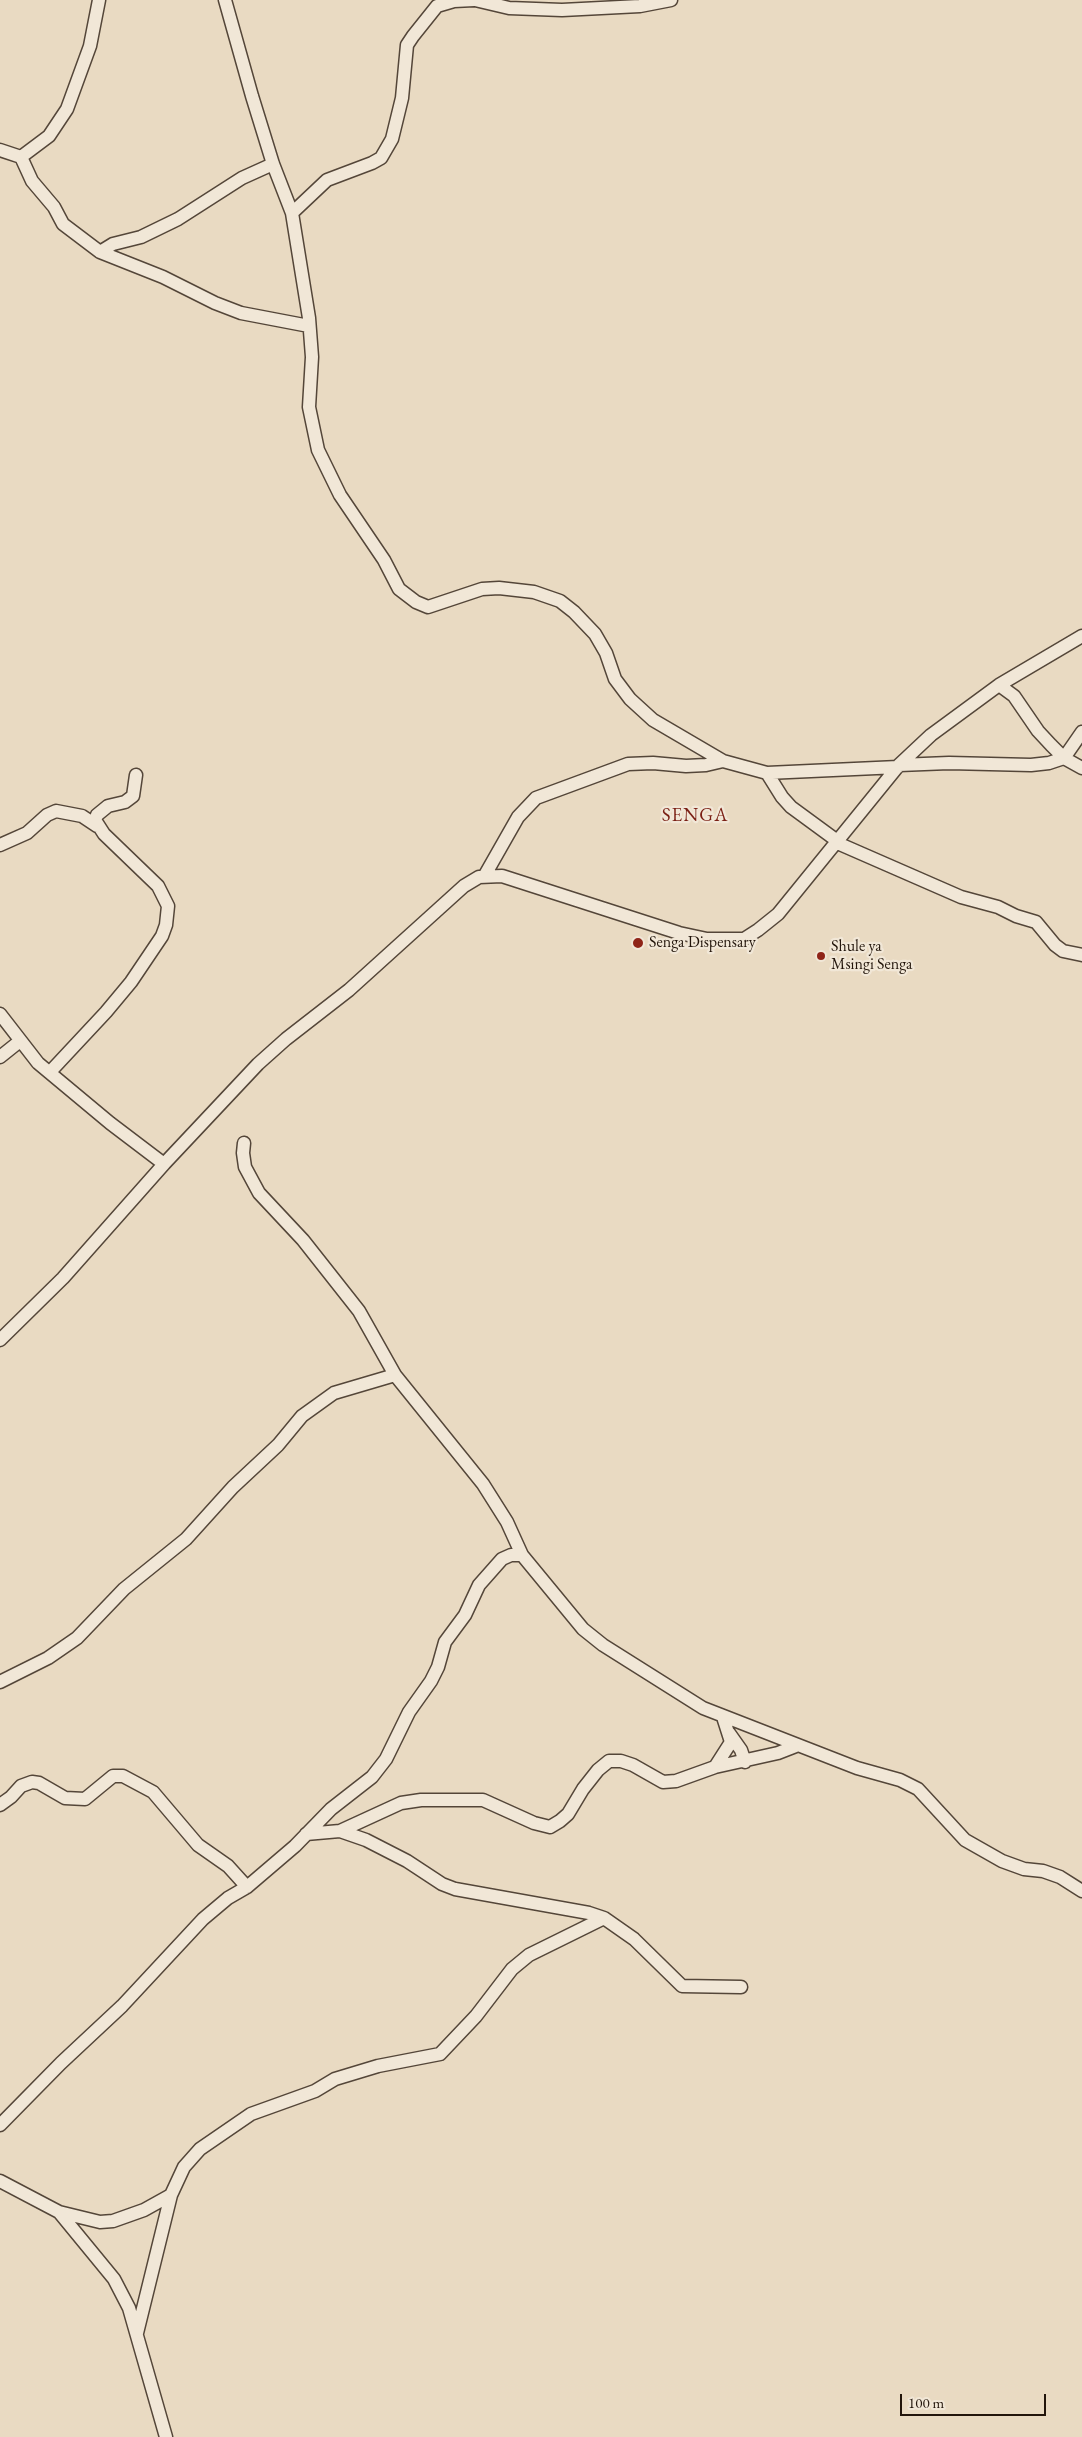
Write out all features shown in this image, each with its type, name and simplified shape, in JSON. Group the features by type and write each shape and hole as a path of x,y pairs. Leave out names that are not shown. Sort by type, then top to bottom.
{"street":[{"path":"21,157 49,136 60,122 90,46 99,0"},
{"path":"225,0 273,164 292,213 310,326 312,357 309,407 318,450 345,503 384,560 399,589 416,602 428,607 482,590 499,588 534,592 560,601 574,612 595,634 606,653 615,679 630,699 653,720 723,761 767,773 949,762 1031,765 1064,758 1082,732"},
{"path":"292,213 327,180 381,158 392,139 402,98 408,45 437,6 454,1 474,0 509,8 562,10 640,6 671,0"},
{"path":"0,150 21,157 32,181 54,207 63,224 100,252 163,277 241,313 310,326"},
{"path":"100,252 112,244 141,237 178,219 242,178 273,164"},
{"path":"0,1340 63,1278 164,1164 258,1064 286,1038 349,990 464,886 485,875 502,876 679,933 707,939 744,939 769,922 898,766 931,735 999,685 1082,636"},
{"path":"999,685 1014,696 1038,730 1064,758 1082,768"},
{"path":"485,875 518,817 536,798 628,764 654,763 686,766 706,765 723,761"},
{"path":"767,773 782,797 791,807 835,841 961,897 998,907 1016,916 1036,922 1055,945 1064,951 1082,955"},
{"path":"97,826 95,820 102,810 125,802 133,796 136,775"},
{"path":"0,845 27,833 47,815 56,811 82,816 97,826 158,886 168,906 166,925 162,936 131,982 50,1072"},
{"path":"0,1014 38,1063 110,1123 164,1164"},
{"path":"0,1057 20,1041"},
{"path":"244,1143 245,1166 259,1193 303,1240 359,1311 395,1375 483,1484 507,1522 522,1555 589,1634 668,1687 723,1717 857,1768 900,1780 918,1790 964,1840 1002,1861 1024,1869 1043,1871 1060,1877 1082,1892"},
{"path":"0,1682 48,1658 77,1638 124,1589 186,1539 233,1486 278,1445 302,1416 334,1393 395,1375"},
{"path":"0,2125 61,2063 122,2006 204,1919 228,1898 247,1887 295,1846 326,1814 379,1769 401,1724 431,1681 438,1667 445,1642 465,1615 479,1585 502,1559 511,1555 522,1555"},
{"path":"715,1768 731,1742 723,1717"},
{"path":"729,1733 741,1750 745,1762"},
{"path":"306,1834 340,1832 401,1804 422,1800 483,1800 534,1823 550,1827 560,1822 568,1814 583,1789 598,1770 609,1761 621,1761 633,1765 663,1782 676,1781 715,1768 745,1762 796,1746"},
{"path":"0,1805 21,1786 32,1782 39,1783 65,1798 85,1799 113,1776 123,1776 153,1792 198,1845 228,1866 247,1887"},
{"path":"340,1832 387,1851 427,1872 442,1884 455,1889 590,1913 604,1918 640,1944 682,1986 741,1988"},
{"path":"136,2333 171,2196 176,2181 192,2158 214,2139 251,2114 315,2091 335,2079 353,2073 440,2054 476,2016 512,1969 529,1955 604,1918"},
{"path":"0,2180 59,2212 100,2222 113,2221 144,2210 171,2196"},
{"path":"59,2212 114,2279 123,2295 166,2437"}],"place":[{"name":"Senga Dispensary","path":"638,943"},
{"name":"Shule ya Msingi Senga","path":"821,956"}],"district":[{"name":"SENGA","path":"695,816"}]}
